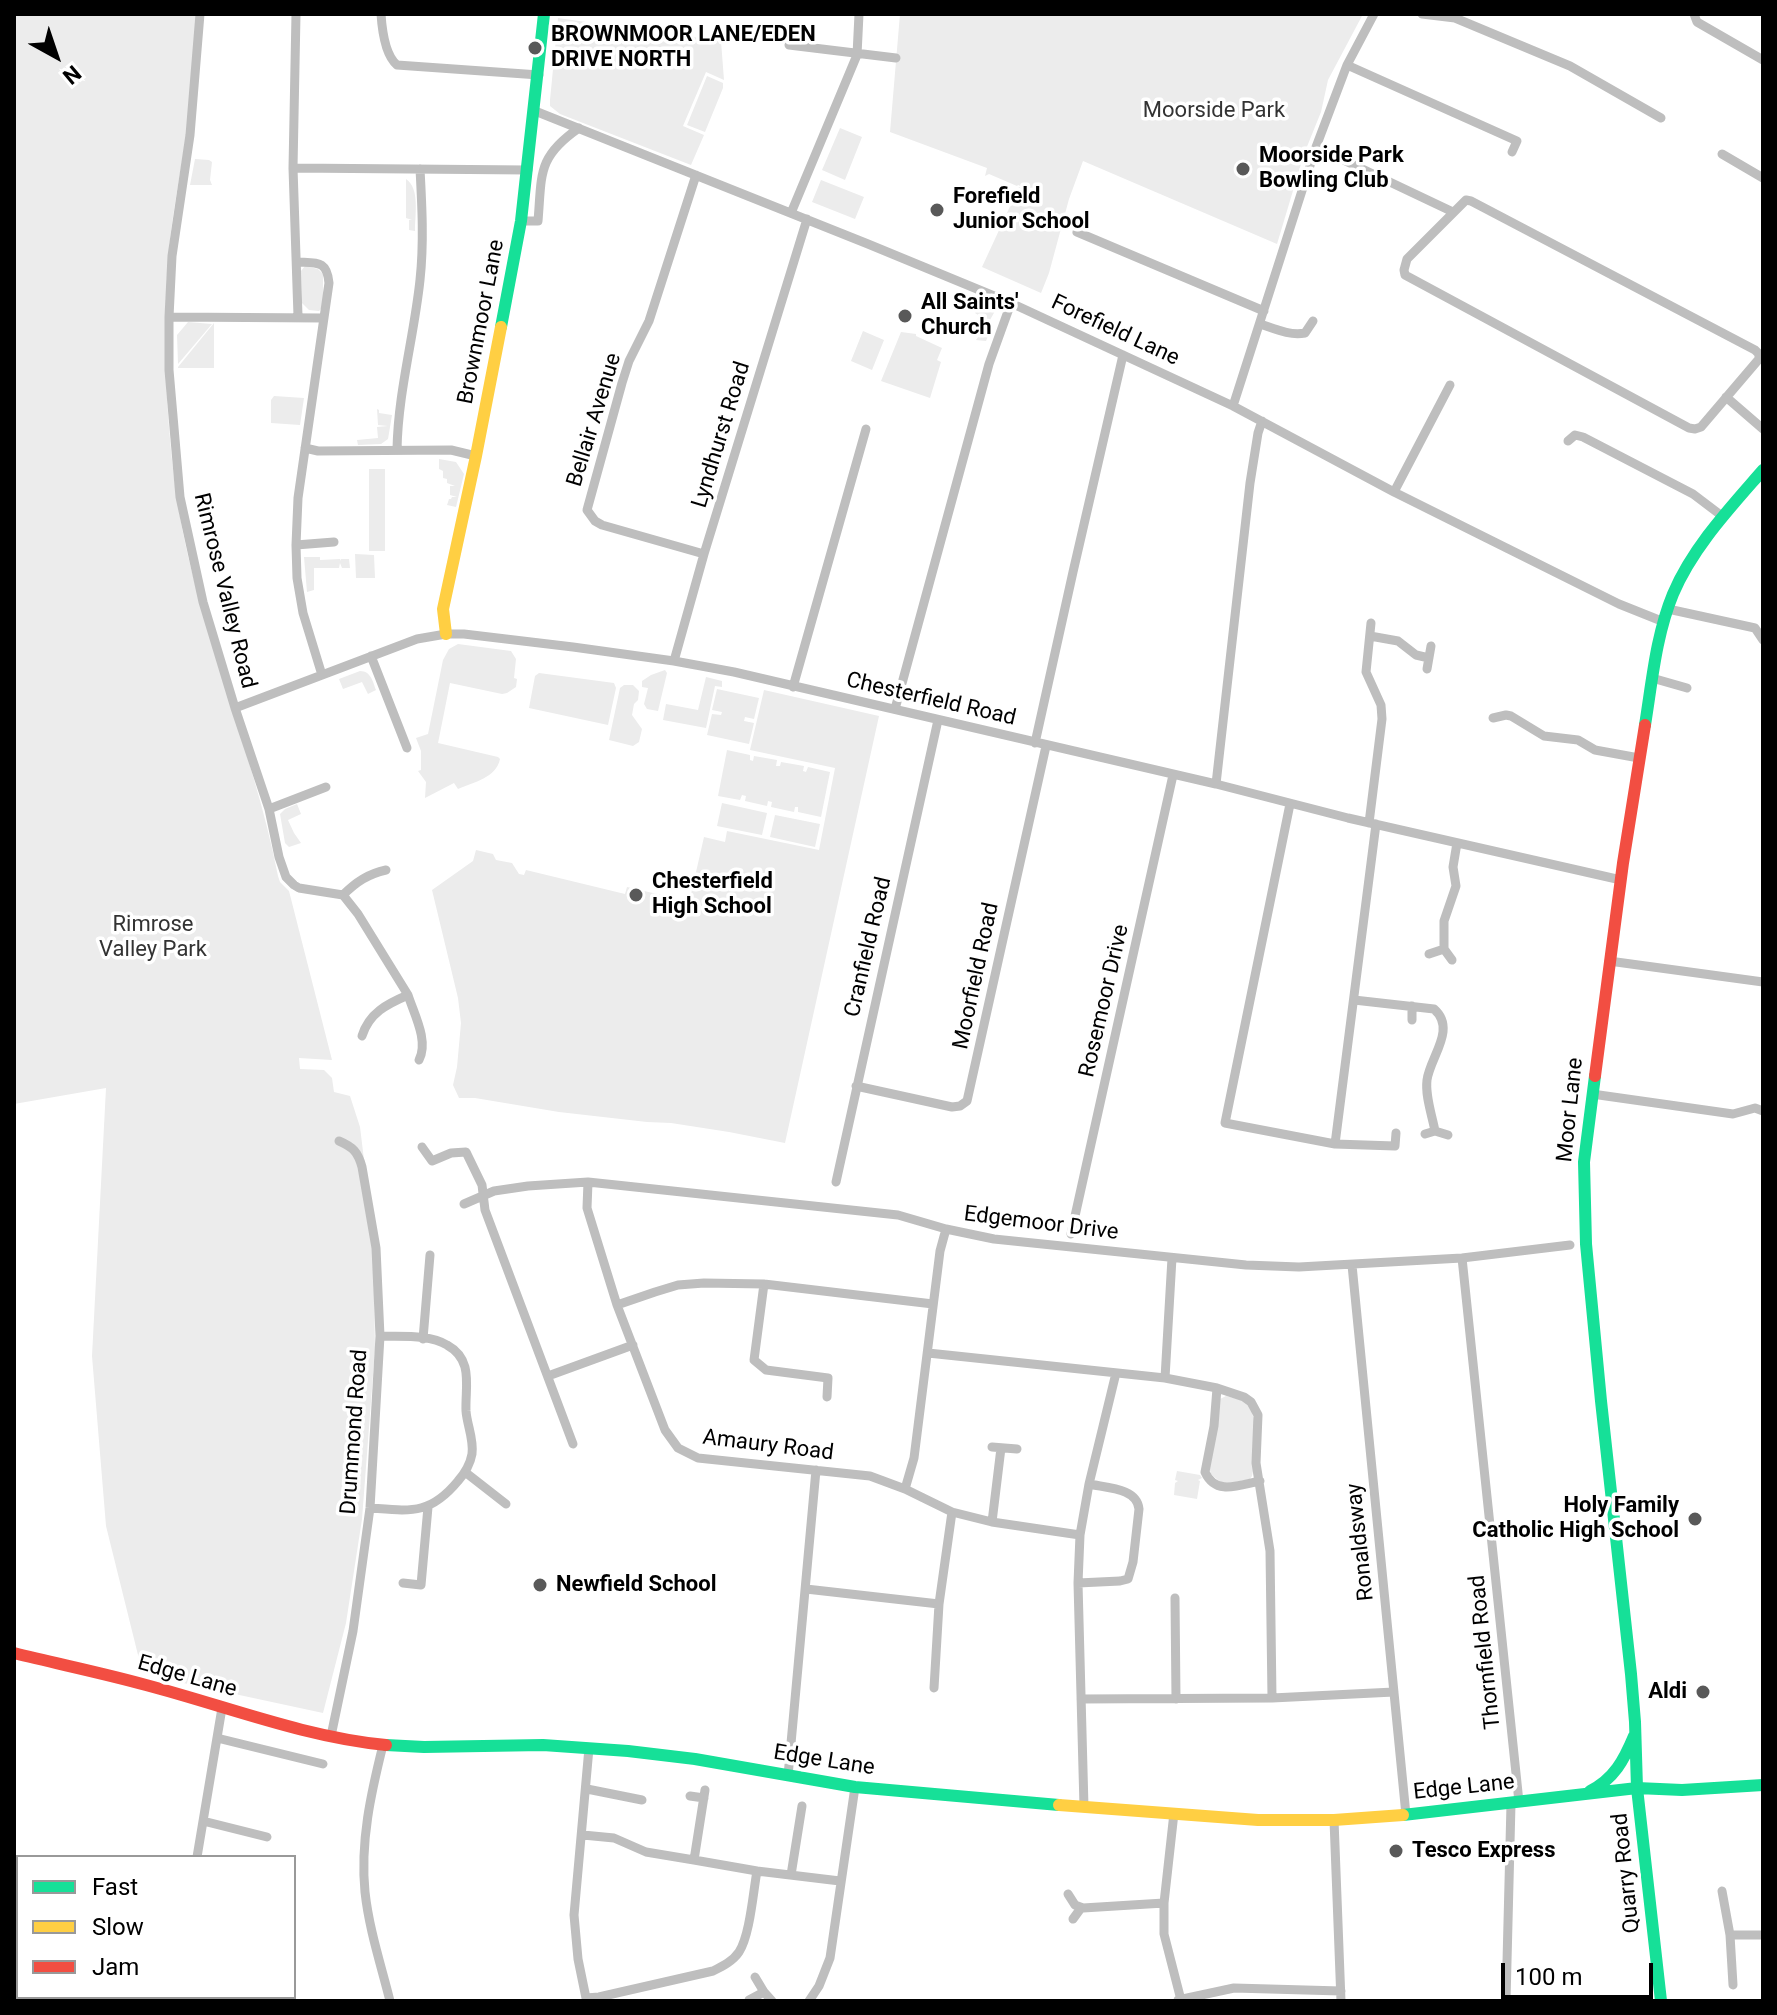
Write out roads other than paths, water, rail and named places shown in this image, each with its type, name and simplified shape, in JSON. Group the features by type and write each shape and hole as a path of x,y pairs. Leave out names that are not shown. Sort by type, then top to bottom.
{"main road":[{"name":"Brownmoor Lane","path":"446,634 443,609 521,221 544,14"},
{"name":"Moor Lane","path":"1637,1788 1631,1674 1586,1244 1584,1162 1639,758 1666,615 1690,563 1722,516 1763,470"},
{"name":"Edge Lane","path":"14,1653 147,1685 331,1736 383,1745 589,1748 695,1759 855,1787 1084,1807 1258,1820 1334,1820 1406,1815 1637,1788 1682,1790 1763,1785"},
{"path":"1580,1795 1600,1787 1615,1775 1624,1762 1636,1731"},
{"name":"Quarry Road","path":"1637,1788 1661,2001"}],"street":[{"name":"Rimrose Valley Road","path":"200,14 190,135 172,256 169,317 170,386 180,497 203,602 269,809 286,877 299,888 343,895"},
{"path":"296,14 293,168 298,316"},
{"path":"381,14 392,61 397,65 539,75"},
{"path":"791,213 857,55 859,14"},
{"path":"1233,406 1316,147 1347,65 1374,14"},
{"path":"1422,14 1455,18 1570,66 1661,118"},
{"path":"1694,14 1697,22 1763,60"},
{"path":"789,45 896,58"},
{"path":"1347,65 1517,141 1512,152"},
{"name":"Forefield Lane","path":"535,111 1011,303 1233,406 1394,492 1619,604 1666,615 1755,628 1763,640"},
{"path":"521,221 538,221 542,175 547,158 560,141 579,128"},
{"path":"1316,147 1453,212"},
{"path":"1722,154 1763,178"},
{"path":"293,168 528,170"},
{"path":"397,450 399,411 420,279 420,169"},
{"name":"Bellair Avenue","path":"696,175 649,321 629,361 587,510 602,525 704,554"},
{"path":"1466,200 1471,201 1755,350 1759,359 1726,397 1701,427 1689,428 1405,275 1407,259 1466,200"},
{"name":"Lyndhurst Road","path":"674,661 807,219"},
{"path":"1081,221 1077,232 1264,311"},
{"path":"297,262 323,265 328,272 329,283 298,498 296,545 303,613 322,675"},
{"path":"895,709 989,364 1011,303"},
{"path":"169,317 323,318"},
{"path":"1260,324 1300,334 1305,333 1313,321"},
{"path":"1035,743 1123,355"},
{"path":"1394,492 1450,385"},
{"path":"1726,397 1763,429"},
{"path":"1216,784 1250,483 1262,421"},
{"path":"793,687 866,429"},
{"path":"1568,441 1575,435 1593,442 1693,494 1722,516"},
{"path":"305,448 318,451 451,450 476,456"},
{"path":"296,545 334,542"},
{"path":"1335,1144 1354,1000 1382,719 1381,705 1366,672 1371,623"},
{"name":"Chesterfield Road","path":"235,708 417,639 446,634 472,635 573,647 734,672 1621,880"},
{"path":"1370,636 1398,641 1416,655 1429,658"},
{"path":"1427,669 1431,646"},
{"path":"371,656 407,748"},
{"path":"1652,678 1687,688"},
{"path":"1493,718 1511,716 1544,736 1578,740 1595,750 1639,758"},
{"name":"Cranfield Road","path":"836,1182 938,720"},
{"name":"Moorfield Road","path":"856,1086 952,1107 967,1101 1046,746"},
{"name":"Rosemoor Drive","path":"1071,1234 1173,775"},
{"path":"269,809 326,787"},
{"path":"1290,804 1225,1123 1335,1144 1395,1146 1396,1133"},
{"path":"1452,960 1444,949 1444,921 1456,886 1453,867 1457,843"},
{"path":"386,870 372,873 356,882 343,895 408,995 423,1046 419,1060"},
{"path":"1429,954 1444,949"},
{"path":"1609,961 1763,982"},
{"path":"362,1036 365,1024 375,1014 408,995"},
{"path":"1354,1000 1437,1011 1442,1021 1439,1048 1429,1069 1427,1083 1430,1132 1448,1135"},
{"path":"1412,1006 1412,1020"},
{"path":"1592,1094 1733,1114 1755,1108 1763,1111"},
{"name":"Drummond Road","path":"331,1736 353,1631 370,1508 380,1336 376,1248 362,1167 359,1154 353,1147 339,1141"},
{"path":"422,1147 432,1161 451,1153 466,1152 482,1185 485,1210 573,1444"},
{"name":"Edgemoor Drive","path":"464,1204 494,1191 588,1182 898,1215 994,1239 1259,1266 1352,1265 1462,1258 1570,1245"},
{"name":"Amaury Road","path":"588,1182 587,1208 617,1305 665,1430 678,1448 698,1458 870,1476 952,1512 992,1522 1080,1535"},
{"path":"905,1489 914,1458 940,1251 946,1229"},
{"path":"423,1339 430,1255"},
{"path":"1165,1378 1172,1258"},
{"name":"Thornfield Road","path":"1462,1258 1515,1803 1506,2001"},
{"name":"Ronaldsway","path":"1352,1265 1406,1815"},
{"path":"617,1305 678,1285 704,1283 764,1284 933,1304"},
{"path":"764,1284 754,1360 766,1370 828,1378 827,1397"},
{"path":"370,1508 405,1510 428,1507 447,1495 465,1472 472,1454 466,1416 467,1369 463,1359 447,1345 437,1341 380,1336"},
{"path":"548,1376 633,1345"},
{"path":"928,1353 1165,1378 1217,1388 1244,1397 1256,1409 1259,1426 1256,1463 1270,1551 1272,1698"},
{"path":"1084,1807 1078,1583 1080,1535 1116,1373"},
{"path":"1217,1388 1214,1426 1205,1472 1216,1486 1224,1488 1260,1481"},
{"path":"992,1522 997,1447 1017,1449"},
{"path":"788,1776 816,1470"},
{"path":"465,1472 506,1504"},
{"path":"1078,1583 1128,1579 1135,1548 1138,1501 1128,1493 1089,1484"},
{"path":"403,1583 421,1585 428,1507"},
{"path":"934,1688 939,1604 952,1512"},
{"path":"806,1589 939,1604"},
{"path":"1175,1598 1176,1699"},
{"path":"1081,1699 1272,1698 1394,1692"},
{"path":"197,1855 222,1708"},
{"path":"217,1738 323,1764"},
{"path":"383,1745 367,1825 364,1875 371,1925 390,2001"},
{"path":"589,1748 574,1915 586,2000 713,1971 728,1963 739,1952 745,1935 757,1871"},
{"path":"809,2001 819,1986 830,1958 855,1787"},
{"path":"587,1789 642,1800"},
{"path":"690,1796 704,1794 694,1860"},
{"path":"791,1875 798,1813"},
{"path":"1174,1813 1164,1903 1164,1934 1178,2000 1234,1988 1341,1996 1334,1820"},
{"path":"203,1821 267,1837"},
{"path":"583,1835 614,1838 646,1852 840,1881"},
{"path":"1722,1891 1730,1935 1733,1985"},
{"path":"1068,1894 1081,1908 1164,1903"},
{"path":"1073,1919 1081,1908"},
{"path":"1730,1935 1763,1935"},
{"path":"755,1977 772,2001"},
{"path":"749,2000 764,1992"}],"place":[{"name":"BROWNMOOR LANE/EDEN DRIVE NORTH","path":"535,48"},
{"name":"Moorside Park Bowling Club","path":"1243,169"},
{"name":"Forefield Junior School","path":"937,210"},
{"name":"All Saints' Church","path":"905,316"},
{"name":"Chesterfield High School","path":"636,895"},
{"name":"Holy Family Catholic High School","path":"1695,1519"},
{"name":"Newfield School","path":"540,1585"},
{"name":"Aldi","path":"1703,1692"},
{"name":"Tesco Express","path":"1396,1851"}],"park label":[{"name":"Moorside Park","path":"1214,111"},
{"name":"Rimrose Valley Park","path":"153,938"}]}
